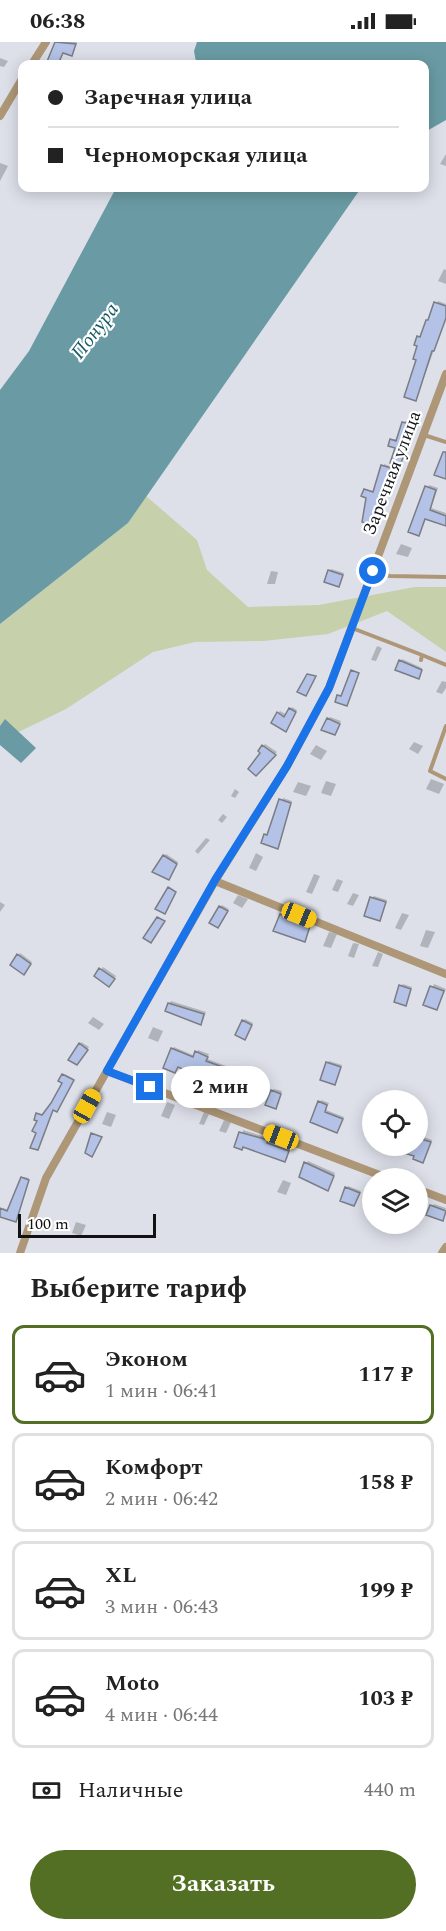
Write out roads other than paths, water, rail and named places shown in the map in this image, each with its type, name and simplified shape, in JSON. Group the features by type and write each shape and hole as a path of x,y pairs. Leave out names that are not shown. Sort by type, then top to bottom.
{"street":[{"path":"35,60 46,42"},
{"path":"0,116 18,87"},
{"name":"Заречная улица","path":"20,1253 46,1178 215,880 287,766 329,688 446,374"},
{"path":"215,880 446,974"},
{"path":"107,1071 362,1168"},
{"path":"428,1193 446,1200"},
{"path":"442,1253 446,1247"}],"lane":[{"path":"424,435 446,442"},
{"path":"373,571 390,576 446,577"},
{"path":"351,627 421,658 446,665"},
{"path":"446,726 430,771 446,780"}],"water":[{"path":"197,42 446,42 446,120 429,130 429,60 196,60 194,51"},
{"name":"Понура","path":"114,192 358,192 128,523 0,624 0,390 29,351"},
{"path":"5,719 36,748 21,763 0,745 0,726"}]}
